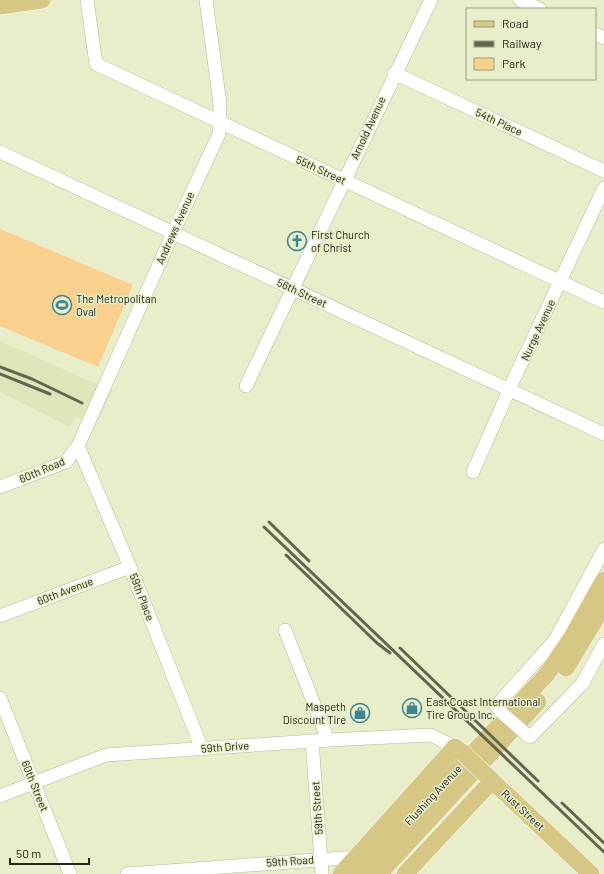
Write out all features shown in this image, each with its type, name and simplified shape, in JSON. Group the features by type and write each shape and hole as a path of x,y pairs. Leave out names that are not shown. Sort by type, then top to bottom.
{"main road":[{"path":"0,6 42,0"},
{"name":"Flushing Avenue","path":"360,874 547,674 572,637 604,580"},
{"name":"Flushing Avenue","path":"380,874 553,685 581,645 604,604"},
{"path":"341,874 459,750"},
{"name":"Rust Street","path":"459,750 590,874"},
{"path":"405,874 490,779"}],"street":[{"name":"55th Street","path":"87,0 96,64 604,302"},
{"name":"Andrews Avenue","path":"78,446 219,134 220,104 206,0"},
{"name":"Arnold Avenue","path":"246,386 394,73 431,0"},
{"path":"520,0 538,8"},
{"name":"54th Place","path":"394,73 604,171"},
{"name":"56th Street","path":"0,152 604,434"},
{"name":"Nurge Avenue","path":"473,472 509,390 604,188"},
{"name":"60th Road","path":"0,487 66,462 78,446"},
{"name":"59th Place","path":"78,446 130,567 202,748"},
{"path":"604,549 555,640 496,706 530,737 582,684 604,644"},
{"name":"60th Avenue","path":"0,616 130,567"},
{"path":"285,630 328,740"},
{"name":"60th Street","path":"0,698 70,874"},
{"name":"59th Drive","path":"0,796 106,755 328,740 431,735 459,750"},
{"name":"59th Street","path":"312,741 322,874"},
{"name":"59th Road","path":"127,874 357,857"}],"shaded area":[{"path":"0,341 112,391 94,429 75,416 70,427 0,392"}],"green space":[{"name":"The Metropolitan Oval","path":"0,229 133,285 98,367 0,326"}],"railway":[{"path":"0,367 32,379 82,403"},
{"path":"0,374 50,394"},
{"path":"269,522 309,561"},
{"path":"264,527 604,852"},
{"path":"286,555 377,643 390,653"},
{"path":"400,648 538,781"},
{"path":"562,803 604,843"}],"place":[{"name":"First Church of Christ","path":"297,241"},
{"name":"The Metropolitan Oval","path":"62,305"},
{"name":"East Coast International Tire Group Inc.","path":"412,708"},
{"name":"Maspeth Discount Tire","path":"360,713"}]}
